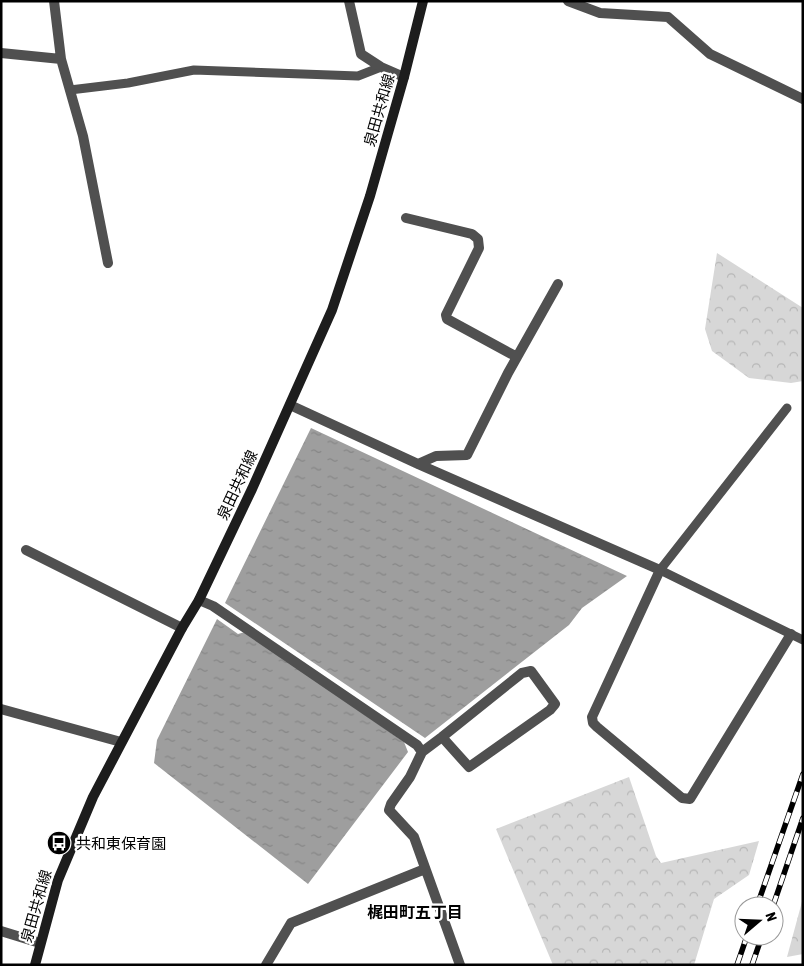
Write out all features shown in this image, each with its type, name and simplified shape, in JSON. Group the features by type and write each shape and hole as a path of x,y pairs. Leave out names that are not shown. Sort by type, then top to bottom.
{"main road":[{"name":"泉田共和線","path":"35,965 58,880 93,797 182,628 199,600 332,310 370,196 404,77 423,1"}],"street":[{"path":"54,1 61,59 83,136 108,263"},
{"path":"349,1 361,54 381,67 404,77"},
{"path":"568,1 600,13 668,17 710,54 803,99"},
{"path":"1,53 61,59"},
{"path":"406,218 472,234 478,239 479,248 446,315 447,320 517,357"},
{"path":"418,464 436,456 467,455 517,357 558,284"},
{"path":"290,405 418,464 660,570 592,717 593,723 597,727 682,798 690,799 791,634"},
{"path":"26,550 182,628"},
{"path":"199,600 213,606 417,745 422,752"},
{"path":"442,737 469,767 550,710 555,704 531,670 522,673 422,752 410,777 391,804 389,810 414,837 460,965"},
{"path":"1,709 121,742"},
{"path":"266,965 291,923 425,869"},
{"path":"1,931 40,944"}],"lane":[{"path":"70,90 128,83 194,70 358,76 381,67"},
{"path":"787,408 660,570 803,640"}],"green space":[{"path":"717,253 803,308 803,381 791,383 749,378 712,351 705,329"},
{"path":"629,777 656,856 661,863 759,841 749,875 714,899 694,965 553,965 496,829"},
{"path":"803,898 803,954 787,957"}],"water":[{"path":"311,428 627,576 582,608 569,625 425,738 225,603"},
{"path":"217,619 238,634 245,632 404,742 408,752 308,884 154,763 157,740"}],"railway":[{"path":"760,896 803,774"},
{"path":"776,896 803,818"},
{"path":"737,965 744,946"},
{"path":"752,965 759,946"}],"place":[{"name":"共和東保育園","path":"59,843"}],"district":[{"name":"梶田町五丁目","path":"415,912"}]}
